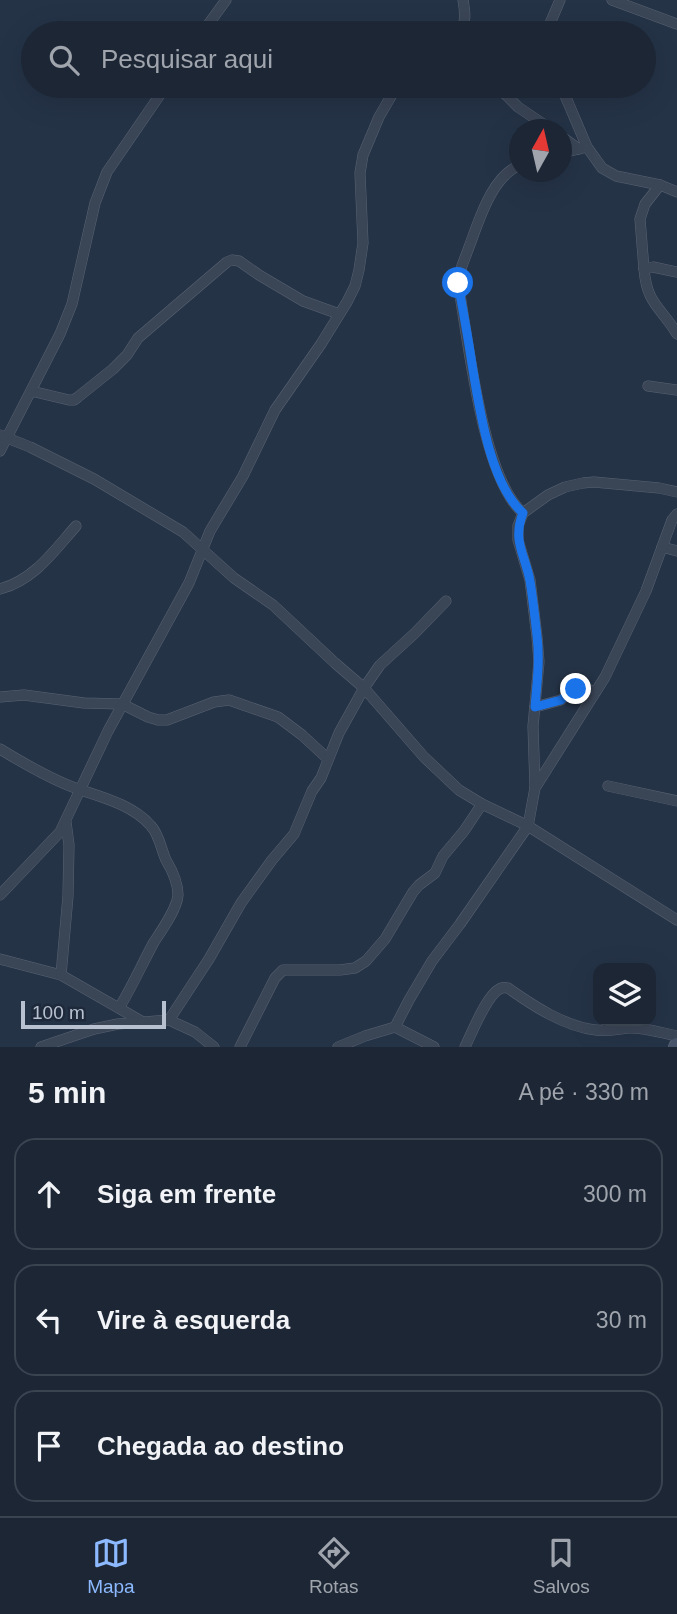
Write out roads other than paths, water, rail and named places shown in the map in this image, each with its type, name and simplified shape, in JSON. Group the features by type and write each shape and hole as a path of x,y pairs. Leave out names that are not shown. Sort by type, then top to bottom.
{"street":[{"path":"211,21 226,0"},
{"path":"463,0 465,21"},
{"path":"551,21 560,0"},
{"path":"612,0 677,24"},
{"path":"0,451 4,436 31,391 72,304 95,203 107,172 158,98"},
{"path":"0,895 60,832 101,744 189,583 210,531 243,476 275,410 321,344 355,286 363,235 360,173 363,155 390,98"},
{"path":"510,98 536,119"},
{"path":"565,98 583,148"},
{"path":"572,142 583,148 608,173 660,185 677,192"},
{"path":"572,151 583,148"},
{"path":"509,171 485,204 458,283 488,444 510,498 523,513"},
{"path":"660,185 645,204 640,219 645,283 650,298 677,334"},
{"path":"31,391 74,400 113,369 127,355 138,338 232,260 240,261 303,301 339,314"},
{"path":"644,269 653,267 677,272"},
{"path":"648,386 677,390"},
{"path":"4,436 94,479 183,532 234,578 273,605 365,688 424,757 459,790 528,826 677,920"},
{"path":"395,1027 432,961 528,826 535,788 533,737 539,672 530,580 518,540 518,526 523,513 548,495 583,483 659,488 677,492"},
{"path":"535,788 605,677 638,609 672,520 677,514"},
{"path":"0,589 13,585 34,571 76,526"},
{"path":"662,547 677,551"},
{"path":"169,1020 241,903 294,834 304,806 321,778 339,733 380,665 446,601"},
{"path":"535,707 561,700 573,689 596,691"},
{"path":"0,697 24,695 84,703 122,704 159,720 167,720 214,702 229,700 278,717 328,759"},
{"path":"0,749 81,790 92,792 132,810 155,830 176,883 178,897 168,921 119,1008"},
{"path":"608,786 677,801"},
{"path":"240,1047 275,978 283,970 340,970 355,968 366,961 386,939 413,892 435,873 443,856 482,804"},
{"path":"61,975 68,896 69,845 66,821"},
{"path":"0,960 61,975 144,1023"},
{"path":"465,1047 486,1003 495,992 504,987 532,1005 583,1027 595,1030 630,1028 677,1036"},
{"path":"41,1047 94,1029 118,1024 169,1020 195,1032 214,1047"},
{"path":"338,1047 395,1027 434,1047"}]}
